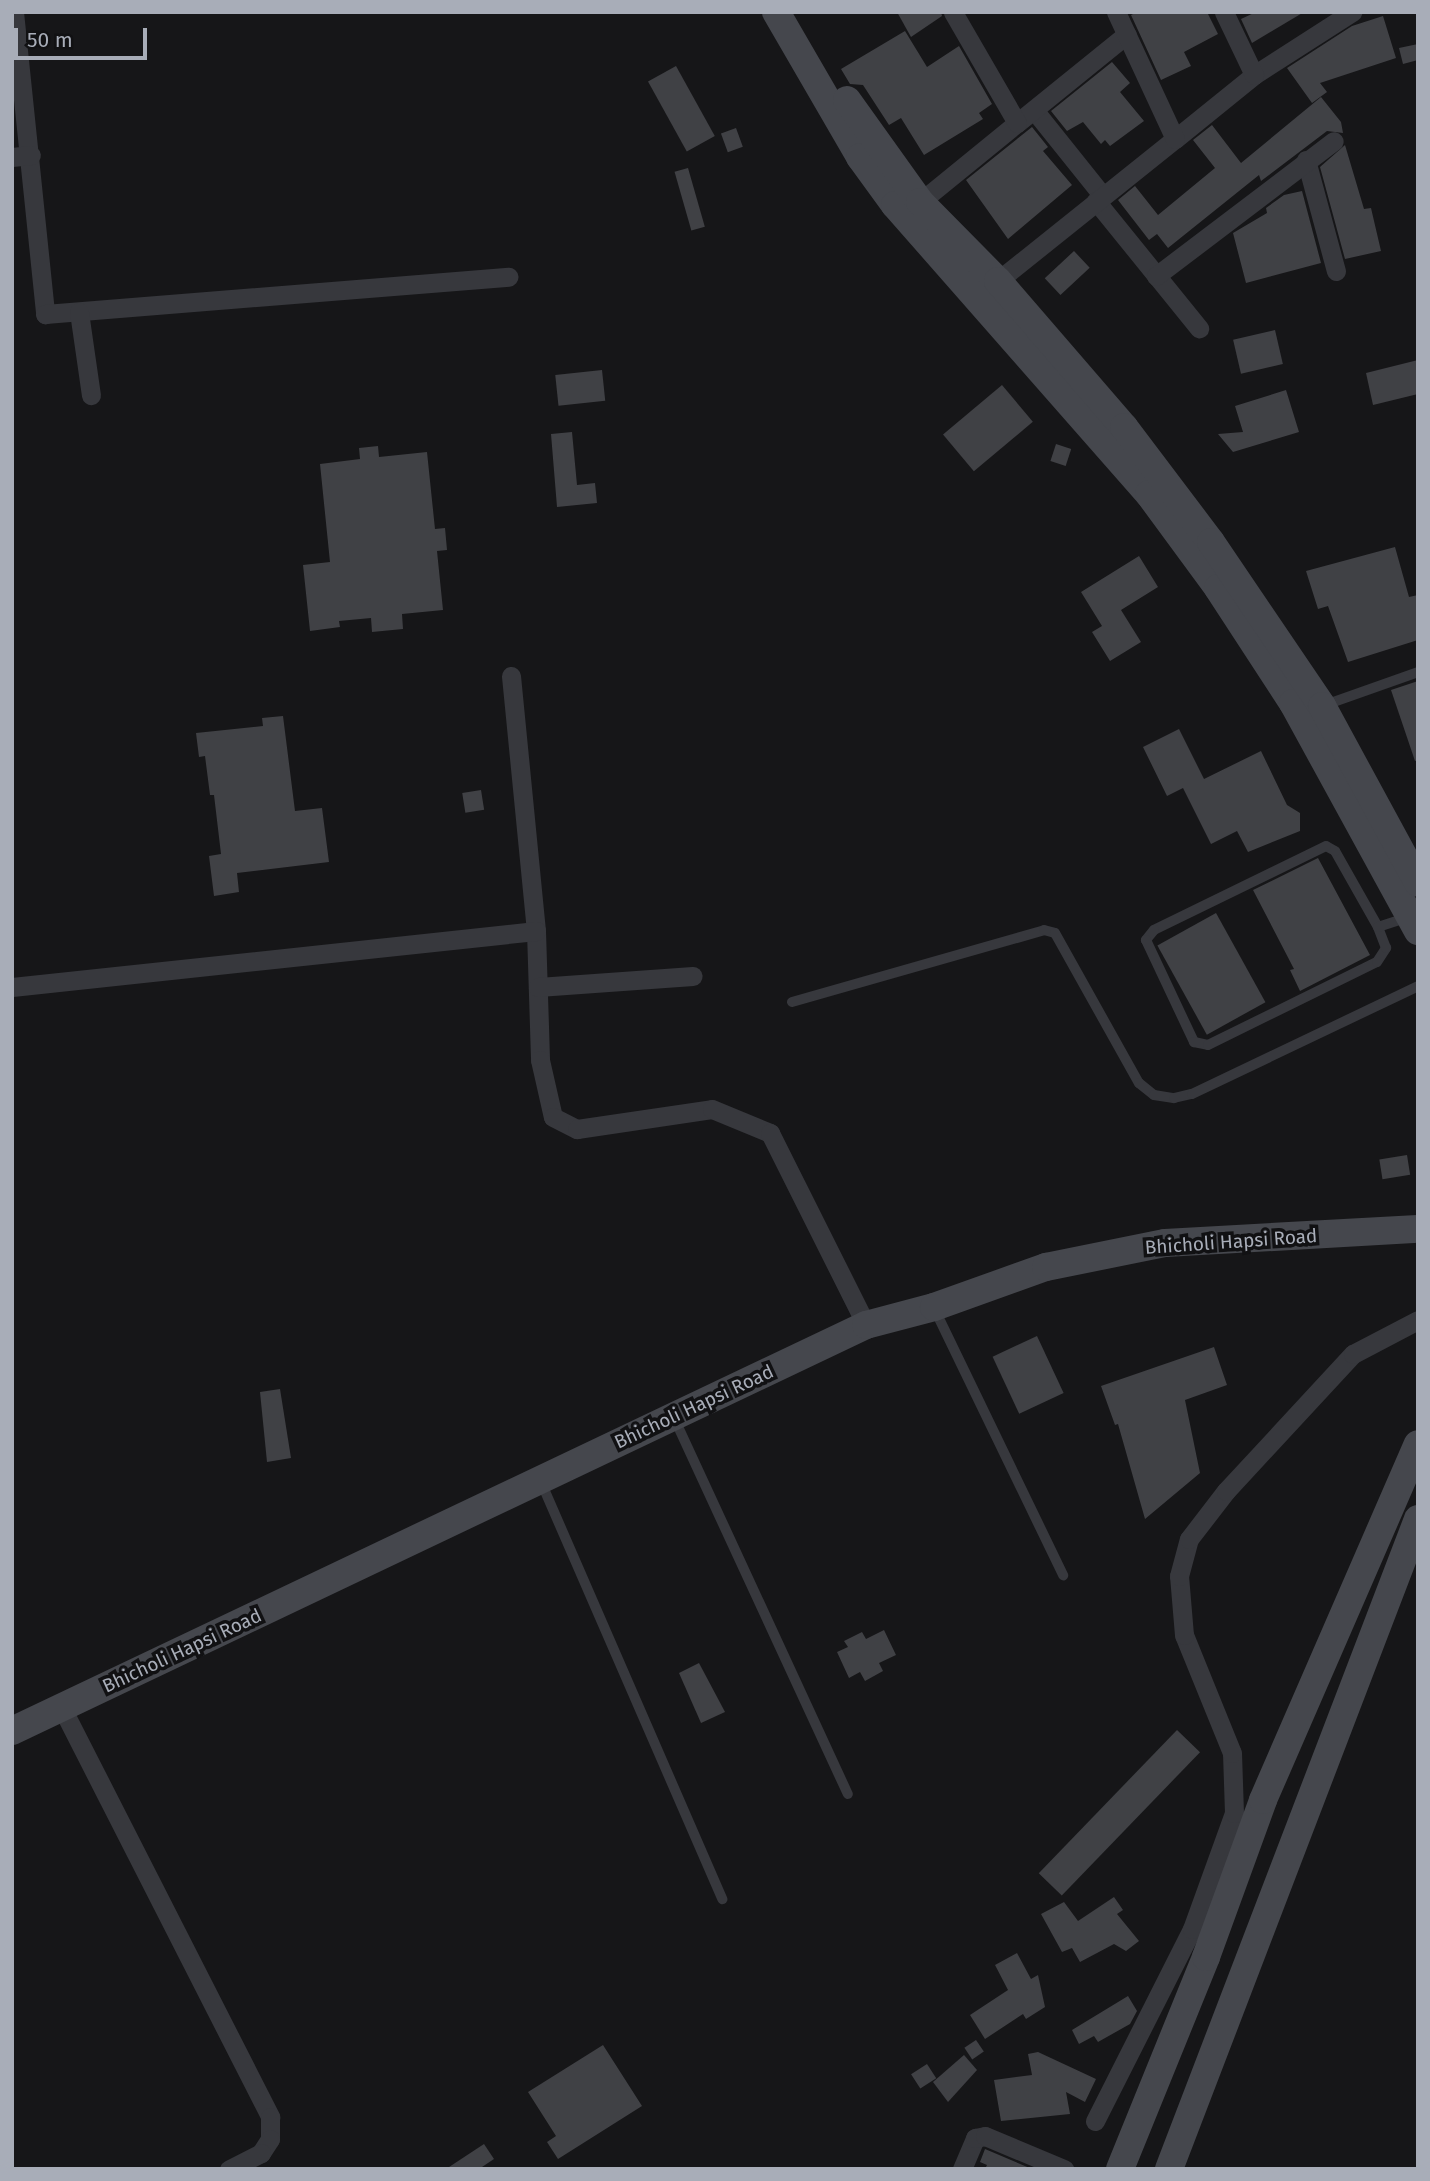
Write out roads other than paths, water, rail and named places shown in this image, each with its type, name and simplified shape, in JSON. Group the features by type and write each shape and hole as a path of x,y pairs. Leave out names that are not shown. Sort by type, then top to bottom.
{"street":[{"path":"15,12 22,156 42,308 49,316 200,299 509,278"},
{"path":"776,12 860,157 936,255 987,289 1124,427 1212,542 1322,706 1418,883"},
{"path":"798,12 857,117 987,289 1149,494 1218,588 1300,714 1414,924"},
{"path":"953,12 1017,123"},
{"path":"1116,12 1175,139"},
{"path":"1224,12 1254,75"},
{"path":"987,289 1254,75 1352,12"},
{"path":"920,202 1127,34"},
{"path":"1034,110 1156,276 1199,328"},
{"path":"1156,276 1306,160 1335,141"},
{"path":"1306,160 1336,271"},
{"path":"79,312 90,395"},
{"path":"510,677 536,931 540,1060 553,1117 577,1129 712,1109 770,1133 866,1325"},
{"path":"12,987 536,931"},
{"path":"538,987 693,976"},
{"name":"Bhicholi Hapsi Road","path":"12,1731 866,1325 934,1307 1046,1266 1165,1243 1418,1229"},
{"path":"1095,2121 1192,1930 1234,1813 1232,1753 1184,1635 1179,1576 1189,1539 1244,1471 1353,1354 1418,1320"},
{"path":"1120,2169 1206,1957 1263,1800 1418,1444"},
{"path":"1169,2169 1418,1519"},
{"path":"62,1708 270,2117 270,2139 261,2153 229,2169"},
{"path":"962,2169 975,2138 985,2136 1064,2169"}],"lane":[{"path":"1322,706 1418,672"},
{"path":"1326,846 1335,851 1378,927 1386,948 1377,962 1208,1045 1194,1042 1146,940 1154,930 1326,846"},
{"path":"1378,927 1414,924"},
{"path":"792,1002 1044,930 1055,933 1139,1083 1154,1095 1174,1098 1192,1094 1418,986"},
{"path":"934,1307 1063,1576"},
{"path":"673,1417 848,1794"},
{"path":"540,1480 722,1899"}]}
